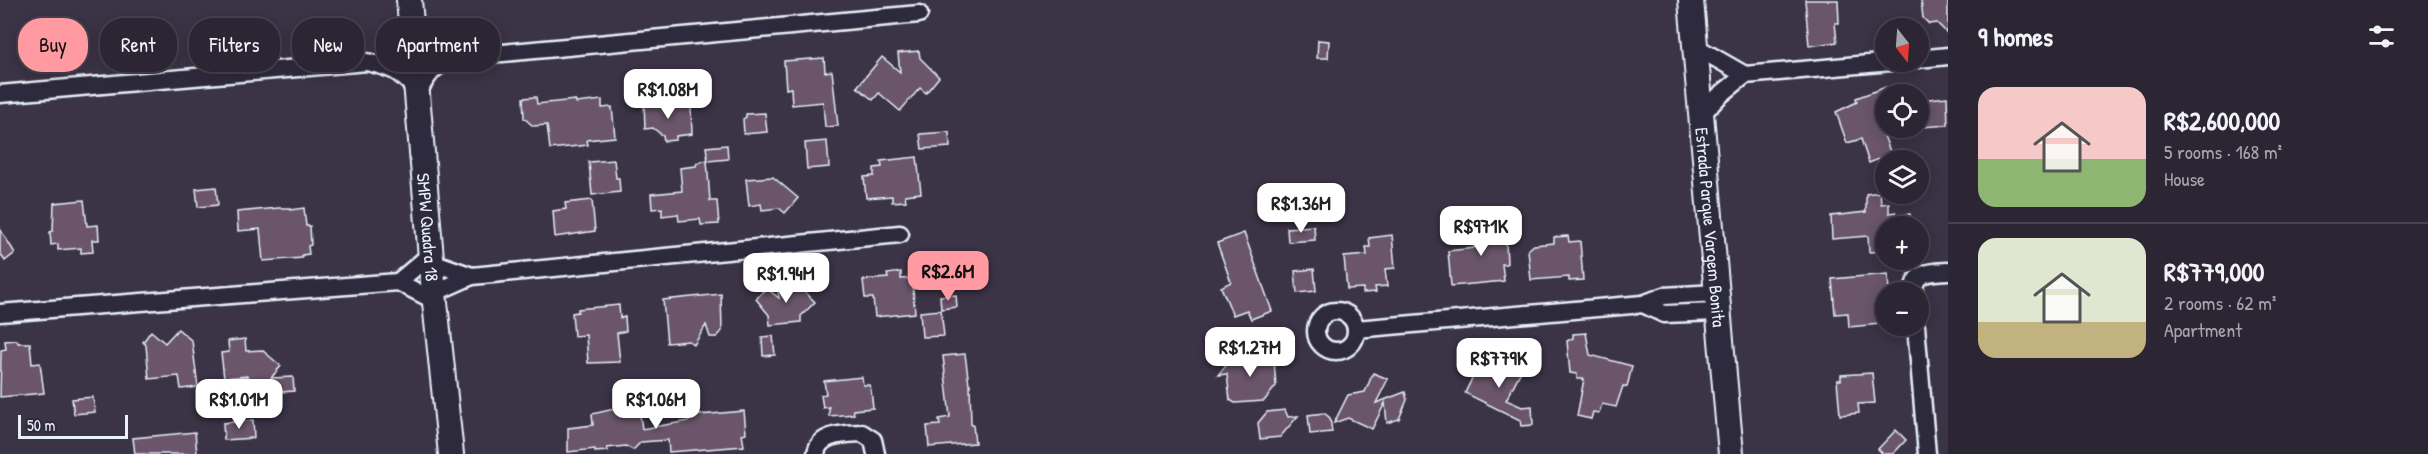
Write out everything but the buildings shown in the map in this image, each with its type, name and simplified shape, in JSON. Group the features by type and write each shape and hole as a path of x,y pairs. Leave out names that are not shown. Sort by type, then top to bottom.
{"street":[{"name":"SMPW Quadra 18","path":"409,0 431,258 451,454"},
{"name":"Estrada Parque Vargem Bonita","path":"1691,0 1731,454"},
{"path":"0,94 367,62 392,67 405,77 418,92 429,72 440,63 460,57 919,14"},
{"path":"1695,47 1745,75"},
{"path":"1929,58 1948,56"},
{"path":"1702,114 1719,96 1745,75 1875,63"},
{"path":"0,313 398,282 435,297 472,276 900,234"},
{"path":"398,282 431,258 472,276"},
{"path":"1916,282 1922,274 1948,271"},
{"path":"1356,329 1643,304 1664,296 1717,302"},
{"path":"1917,336 1927,454"},
{"path":"816,454 819,444 829,437 862,433 873,440 876,454"}]}
